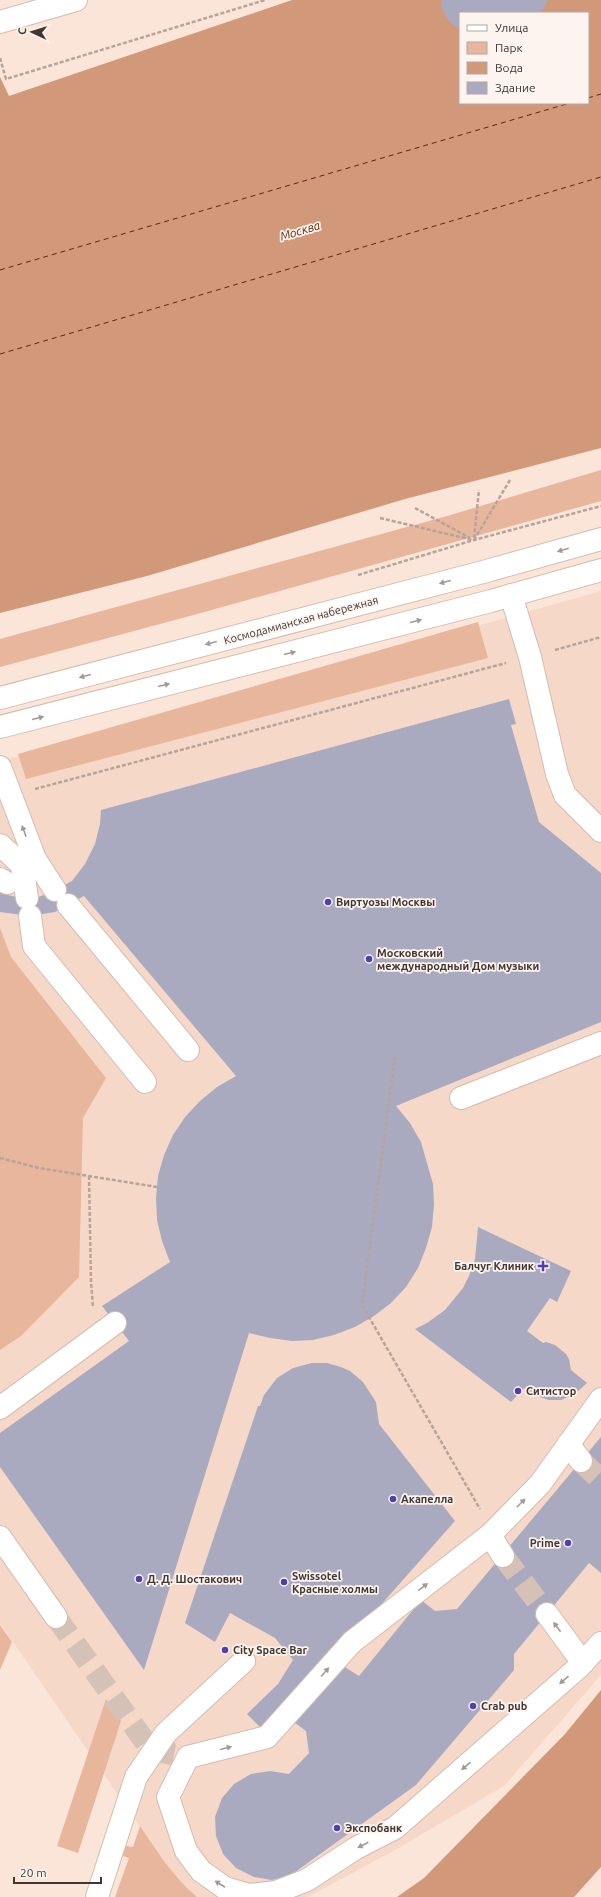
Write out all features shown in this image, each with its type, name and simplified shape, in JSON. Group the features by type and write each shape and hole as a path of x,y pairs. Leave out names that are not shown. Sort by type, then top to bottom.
{"main road":[{"path":"0,22 76,0"},
{"name":"Космодамианская набережная","path":"0,698 483,572 601,539"},
{"path":"0,727 511,595 601,570"},
{"path":"511,595 530,657 557,774 565,795 601,830"},
{"path":"0,767 11,795 28,862 28,907 34,946 145,1082"},
{"path":"0,845 28,862 62,898 188,1050"},
{"path":"461,1098 601,1043"},
{"path":"0,1408 115,1323"},
{"path":"601,1399 540,1484 490,1535 352,1642 267,1737 188,1758 168,1797 186,1851 201,1871 219,1884 225,1888 249,1895 276,1892 307,1880 356,1848 395,1828 583,1663 601,1643"},
{"path":"568,1444 581,1461"},
{"path":"490,1535 503,1556"},
{"path":"0,1537 56,1617"},
{"path":"547,1614 583,1663"},
{"path":"96,1897 136,1777 166,1733 244,1661"}],"path":[{"path":"0,58 6,79 266,0"},
{"path":"474,540 510,480"},
{"path":"474,540 479,490"},
{"path":"353,577 474,540 601,506"},
{"path":"415,508 474,540"},
{"path":"380,518 474,540"},
{"path":"11,795 601,637"},
{"path":"396,1056 362,1305 482,1511"},
{"path":"0,1158 39,1168 158,1187"},
{"path":"89,1176 93,1310"}],"shaded area":[{"path":"601,591 601,1675 504,1786 395,1850 308,1897 197,1897 182,1884 169,1869 0,1623 0,763 4,760"}],"green space":[{"path":"601,470 601,501 201,613 0,667 0,639 447,516"},
{"path":"478,622 488,658 26,779 18,754"},
{"path":"0,928 11,957 106,1078 83,1118 79,1277 21,1336 0,1350"},
{"path":"0,1625 12,1642 0,1670"},
{"path":"106,1699 121,1721 78,1853 57,1846"},
{"path":"140,1826 180,1881 197,1897 115,1897 129,1858 123,1856 126,1846 133,1847"}],"water":[{"name":"Москва","path":"292,0 601,0 601,448 405,499 147,576 0,613 0,77 9,96"},
{"path":"601,1690 601,1867 574,1897 397,1897 424,1878 565,1734"}],"building":[{"path":"441,0 548,0 541,12 459,12 459,30 449,21 442,9"},
{"path":"509,699 516,724 511,725 539,822 601,873 601,1022 396,1106 410,1123 421,1142 433,1184 434,1205 432,1227 418,1268 406,1287 391,1303 374,1316 355,1327 334,1335 313,1340 292,1341 249,1333 144,1670 0,1467 0,1433 129,1341 102,1306 170,1262 162,1241 157,1220 156,1198 158,1176 164,1155 173,1135 185,1117 200,1101 217,1087 236,1076 84,896 55,912 30,916 0,912 0,893 20,898 35,898 50,893 72,881 85,864 95,844 100,824 101,810"},
{"path":"478,1227 571,1271 557,1302 550,1298 527,1331 543,1343 546,1342 555,1345 566,1354 569,1359 571,1370 587,1383 575,1394 561,1400 549,1400 533,1395 524,1388 511,1402 415,1329 427,1323 445,1310 463,1288 475,1259"},
{"path":"312,1363 327,1363 341,1367 350,1371 363,1382 376,1402 379,1424 455,1521 296,1701 265,1732 247,1714 278,1684 293,1660 275,1638 230,1613 215,1642 185,1623 258,1406 260,1406 264,1395 277,1378 293,1368"},
{"path":"601,1437 601,1573 589,1563 514,1654 514,1670 416,1785 291,1875 272,1880 254,1877 236,1868 223,1854 216,1836 215,1817 222,1798 234,1784 251,1774 270,1771 289,1774 309,1753 306,1731 291,1720 337,1662 359,1676 421,1600 435,1611 457,1609"}],"ferry route":[{"path":"589,98 601,94"},
{"path":"0,270 567,104"},
{"path":"0,354 601,177"}],"tunnel":[{"path":"581,1461 601,1480"},
{"path":"503,1556 547,1614"},
{"path":"56,1617 151,1750 188,1757"}],"place":[{"name":"Виртуозы Москвы","path":"328,902"},
{"name":"Московский международный Дом музыки","path":"369,959"},
{"name":"Балчуг Клиник","path":"543,1266"},
{"name":"Ситистор","path":"518,1391"},
{"name":"Акапелла","path":"393,1499"},
{"name":"Prime","path":"568,1543"},
{"name":"Д. Д. Шостакович","path":"139,1579"},
{"name":"Swissotel Красные холмы","path":"284,1582"},
{"name":"City Space Bar","path":"225,1650"},
{"name":"Crab pub","path":"473,1706"},
{"name":"Экспобанк","path":"337,1828"}]}
